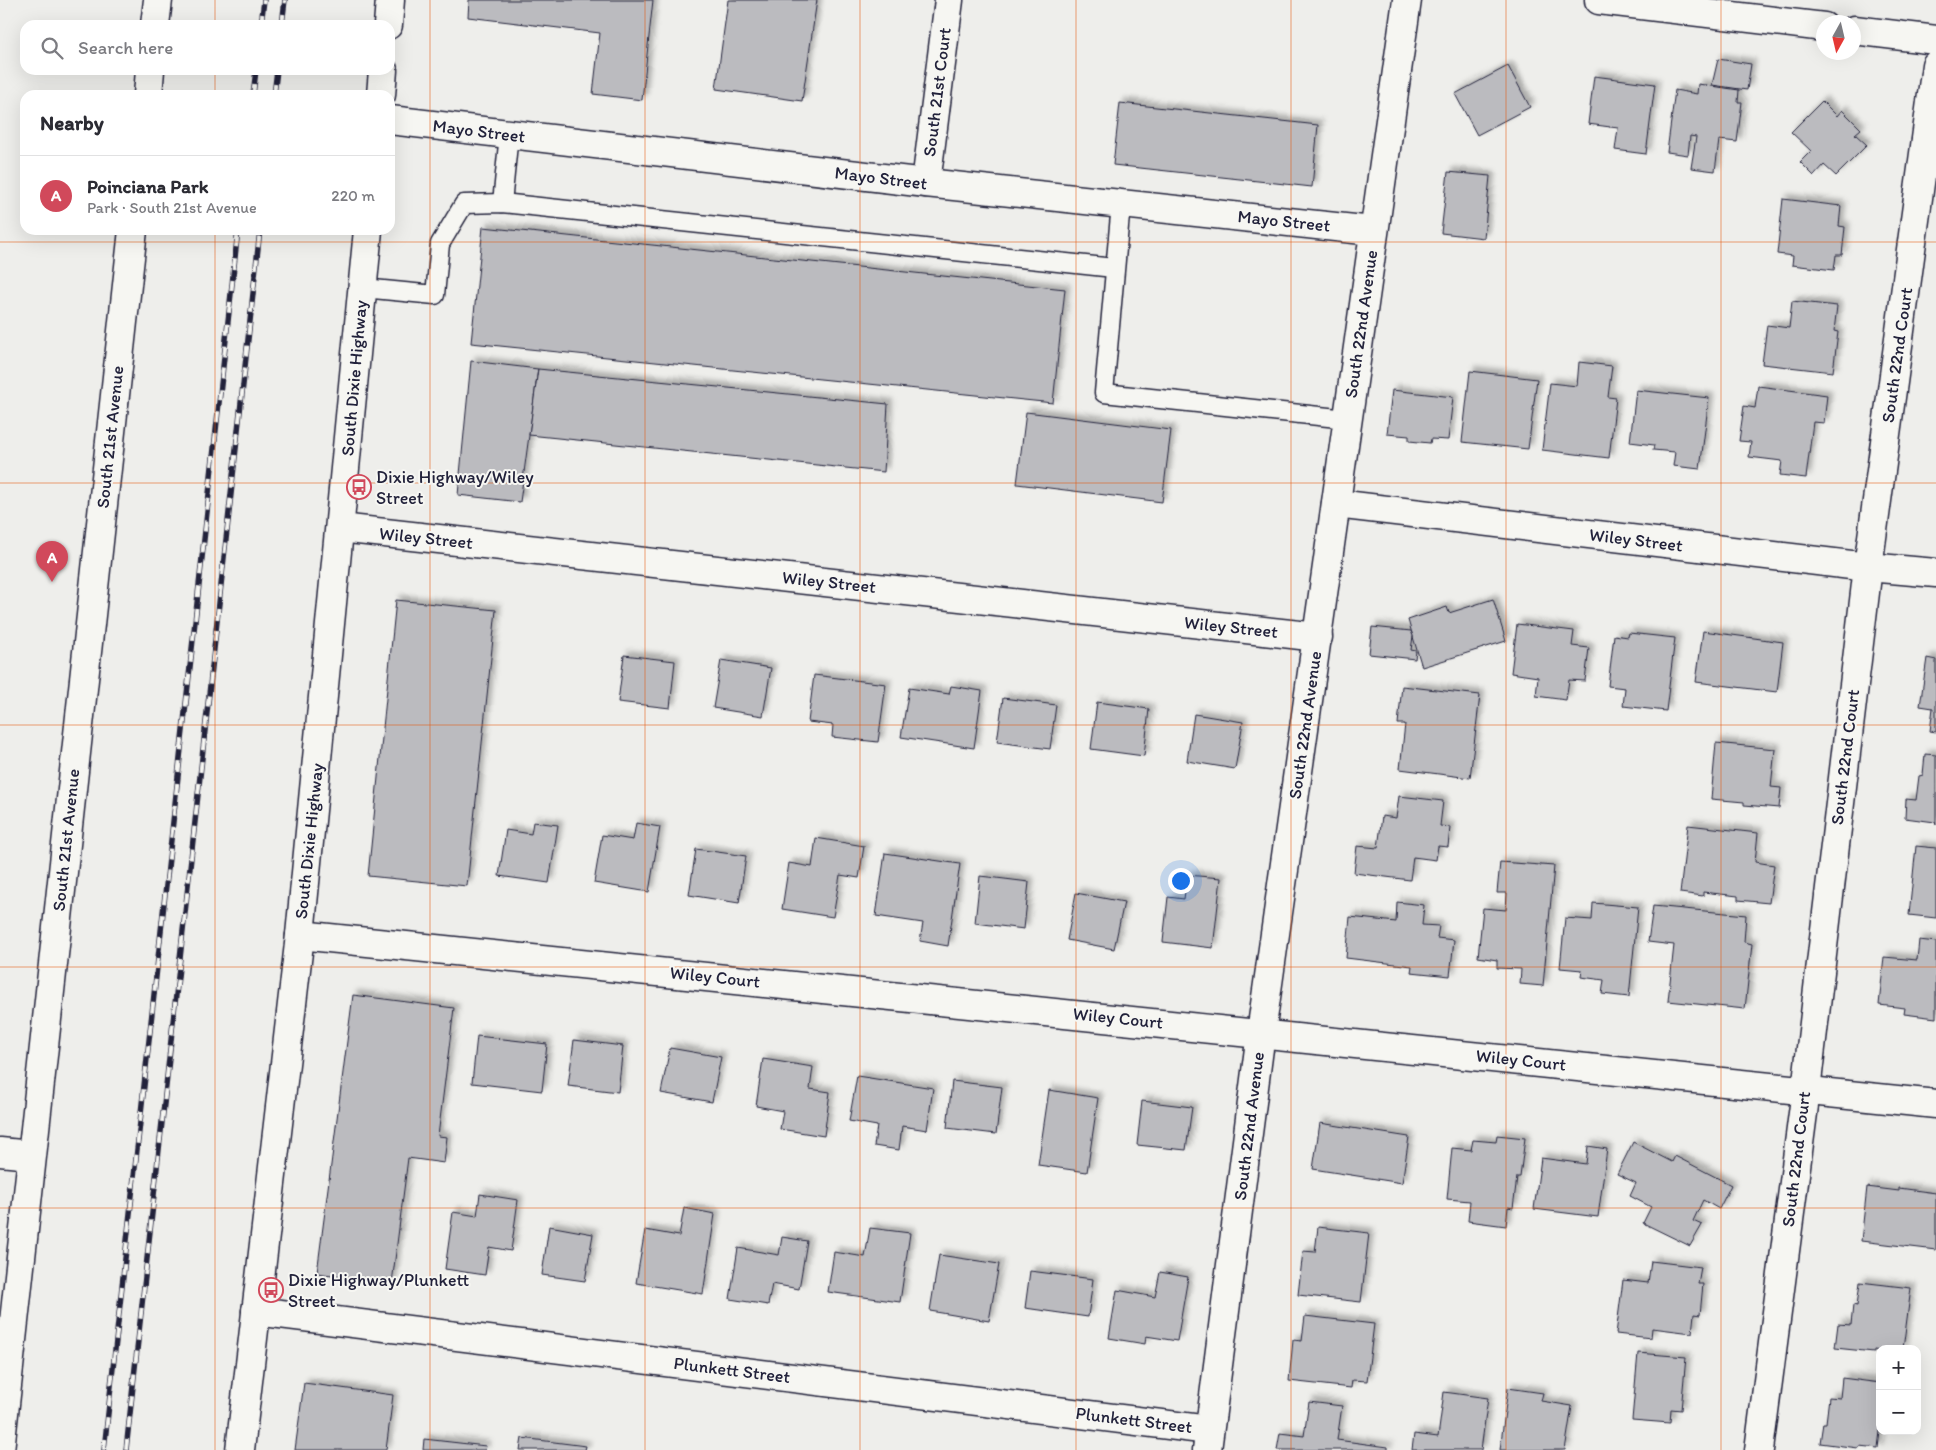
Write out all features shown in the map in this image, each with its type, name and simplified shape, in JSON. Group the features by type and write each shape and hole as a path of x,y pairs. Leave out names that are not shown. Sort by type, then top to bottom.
{"street":[{"path":"156,20 158,0"},
{"path":"388,20 390,0"},
{"name":"South 21st Court","path":"926,183 949,0"},
{"name":"South 22nd Avenue","path":"1208,1440 1261,1033 1407,0"},
{"path":"1599,0 1816,26"},
{"path":"1861,31 1936,40"},
{"name":"South 22nd Court","path":"1759,1450 1806,1090 1868,567 1936,65"},
{"path":"148,90 150,75"},
{"path":"381,90 383,75"},
{"name":"Mayo Street","path":"395,121 926,183 1373,231"},
{"name":"South 21st Avenue","path":"0,1450 132,235"},
{"name":"South Dixie Highway","path":"240,1450 300,935 368,235"},
{"name":"Wiley Street","path":"1336,504 1868,567 1936,572"},
{"name":"Wiley Street","path":"340,528 1318,637"},
{"name":"Wiley Court","path":"300,935 1936,1104"},
{"path":"0,1152 31,1155"},
{"name":"Plunkett Street","path":"256,1311 1208,1440"}],"lane":[{"path":"502,203 509,134"},
{"path":"363,288 435,295 440,244 464,204 502,203 1114,268"},
{"path":"1121,204 1104,393 1348,419"}],"building":[{"path":"469,0 653,0 642,100 593,94 600,33 468,17"},
{"path":"728,0 817,0 802,101 716,89"},
{"path":"1718,59 1751,64 1747,90 1712,85"},
{"path":"1508,66 1530,107 1477,135 1455,94"},
{"path":"1594,76 1655,84 1646,154 1615,150 1618,128 1588,124"},
{"path":"1698,84 1739,90 1738,102 1742,102 1737,142 1719,140 1715,171 1691,168 1696,137 1690,136 1688,155 1667,152 1675,90 1697,94"},
{"path":"1822,101 1837,116 1842,110 1861,129 1855,134 1867,145 1836,176 1824,165 1814,176 1800,162 1811,151 1791,132"},
{"path":"1120,103 1318,125 1312,187 1113,165"},
{"path":"1448,172 1490,176 1484,238 1441,233"},
{"path":"1783,199 1841,206 1839,226 1845,227 1842,255 1836,255 1834,270 1792,265 1793,256 1777,254"},
{"path":"483,227 1065,289 1053,403 471,343"},
{"path":"1792,301 1837,306 1834,331 1838,332 1833,372 1762,364 1767,325 1789,328"},
{"path":"471,361 538,369 520,502 458,495"},
{"path":"1579,362 1612,366 1608,397 1616,398 1609,458 1542,450 1550,383 1577,386"},
{"path":"538,369 888,404 884,472 529,435"},
{"path":"1470,371 1537,379 1528,449 1462,442"},
{"path":"1758,386 1827,395 1824,423 1813,422 1806,478 1780,475 1782,461 1749,457 1751,442 1739,441 1744,406 1755,408"},
{"path":"1392,390 1453,397 1448,440 1431,439 1430,443 1409,441 1409,436 1387,434"},
{"path":"1636,390 1709,398 1700,469 1673,466 1675,452 1653,450 1654,445 1630,442"},
{"path":"1026,412 1171,430 1162,502 1017,484"},
{"path":"1493,599 1506,641 1422,667 1408,620 1447,607 1449,613"},
{"path":"396,600 496,610 467,886 368,876"},
{"path":"1517,624 1574,631 1572,646 1589,648 1585,681 1569,680 1566,700 1536,696 1538,677 1511,673"},
{"path":"1372,627 1411,631 1413,636 1411,650 1416,651 1415,659 1369,654"},
{"path":"1703,631 1783,642 1777,692 1696,682"},
{"path":"1629,633 1675,638 1666,711 1623,706 1625,688 1608,686 1614,635 1628,637"},
{"path":"624,655 675,661 670,708 618,702"},
{"path":"1927,658 1936,660 1936,732 1930,731 1933,708 1920,706"},
{"path":"721,660 771,668 763,716 713,708"},
{"path":"814,675 886,684 878,742 832,737 833,725 808,722"},
{"path":"951,686 982,691 974,748 901,737 909,688 949,694"},
{"path":"1402,686 1480,695 1470,778 1400,769 1405,724 1398,724"},
{"path":"1003,698 1056,705 1050,749 997,742"},
{"path":"1097,702 1149,709 1144,756 1091,749"},
{"path":"1194,714 1243,722 1235,769 1187,761"},
{"path":"1716,743 1775,749 1771,787 1781,788 1779,808 1744,805 1744,802 1711,799"},
{"path":"1925,754 1936,755 1936,825 1935,822 1905,818 1906,799 1916,800 1919,776 1923,775"},
{"path":"1399,796 1443,801 1440,826 1450,827 1448,847 1438,846 1436,860 1413,857 1410,880 1354,873 1357,846 1378,848 1382,816 1396,818"},
{"path":"533,822 558,825 549,883 499,876 506,830 531,834"},
{"path":"636,823 660,827 649,892 594,883 602,835 633,840"},
{"path":"1688,825 1758,833 1755,862 1774,865 1769,903 1738,900 1738,896 1703,892 1703,896 1680,893"},
{"path":"816,838 864,846 859,878 840,875 833,917 782,909 789,863 812,867"},
{"path":"1916,846 1936,848 1936,918 1909,915"},
{"path":"696,849 746,856 739,903 689,895"},
{"path":"885,853 960,864 948,946 920,941 923,923 876,916"},
{"path":"1500,862 1554,866 1543,986 1520,984 1521,969 1497,968 1497,960 1478,957 1483,908 1506,910 1507,893 1497,893"},
{"path":"1187,875 1221,878 1213,948 1163,942 1168,897 1184,899"},
{"path":"980,876 1029,882 1024,929 975,923"},
{"path":"1076,893 1124,902 1114,949 1067,940"},
{"path":"1397,902 1424,905 1422,925 1439,926 1437,938 1454,940 1450,976 1411,972 1412,966 1346,958 1350,917 1396,922"},
{"path":"1593,903 1638,907 1629,997 1602,994 1604,980 1581,977 1582,970 1560,968 1565,918 1592,920"},
{"path":"1653,906 1746,915 1744,942 1752,944 1745,1009 1668,1001 1674,945 1648,942"},
{"path":"1919,940 1936,942 1936,1018 1904,1014 1905,1008 1879,1005 1884,957 1917,960"},
{"path":"353,995 454,1008 438,1136 447,1137 444,1163 408,1158 392,1283 317,1273"},
{"path":"477,1036 547,1044 542,1091 472,1083"},
{"path":"574,1040 623,1046 618,1092 568,1086"},
{"path":"670,1048 721,1057 712,1102 661,1093"},
{"path":"763,1059 813,1067 810,1089 830,1092 824,1136 780,1129 783,1111 756,1106"},
{"path":"857,1076 933,1088 927,1130 902,1126 899,1150 874,1146 877,1126 849,1121"},
{"path":"952,1081 1002,1087 996,1134 947,1128"},
{"path":"1049,1090 1098,1098 1087,1172 1038,1165"},
{"path":"1142,1101 1192,1107 1186,1150 1137,1145"},
{"path":"1320,1123 1409,1137 1402,1183 1313,1169"},
{"path":"1497,1135 1525,1138 1520,1177 1517,1177 1513,1208 1508,1207 1506,1226 1468,1221 1470,1201 1447,1199 1452,1148 1471,1150 1473,1140 1496,1142"},
{"path":"1633,1142 1672,1162 1675,1156 1731,1185 1719,1209 1703,1200 1693,1221 1702,1225 1690,1246 1643,1223 1651,1207 1630,1196 1636,1183 1617,1174"},
{"path":"1588,1146 1607,1149 1598,1217 1534,1209 1541,1158 1586,1164"},
{"path":"1867,1187 1899,1191 1899,1188 1936,1193 1936,1250 1861,1241"},
{"path":"480,1194 518,1200 511,1251 489,1247 485,1275 445,1269 453,1212 477,1216"},
{"path":"684,1208 715,1214 703,1294 636,1283 645,1230 679,1236"},
{"path":"549,1226 593,1234 585,1281 542,1275"},
{"path":"1318,1227 1369,1233 1361,1302 1298,1295 1303,1251 1315,1252"},
{"path":"870,1228 910,1233 900,1302 828,1292 834,1252 865,1257"},
{"path":"782,1237 807,1241 799,1289 772,1284 768,1305 730,1299 738,1248 779,1255"},
{"path":"939,1255 999,1264 989,1321 930,1311"},
{"path":"1651,1261 1701,1267 1698,1284 1703,1284 1700,1315 1694,1314 1692,1333 1652,1328 1651,1338 1616,1334 1623,1280 1648,1283"},
{"path":"1030,1271 1093,1279 1088,1317 1025,1308"},
{"path":"1160,1272 1188,1277 1177,1341 1146,1336 1145,1344 1109,1338 1117,1290 1155,1297"},
{"path":"1860,1282 1911,1288 1904,1345 1876,1345 1874,1352 1835,1348 1838,1324 1851,1325 1853,1305 1857,1306"},
{"path":"1305,1316 1374,1324 1367,1381 1352,1380 1351,1388 1289,1381 1293,1340 1302,1341"},
{"path":"1638,1353 1686,1357 1681,1410 1671,1409 1670,1423 1632,1420"},
{"path":"1842,1378 1876,1382 1876,1435 1880,1435 1878,1448 1859,1446 1858,1448 1820,1443 1823,1423 1826,1423 1829,1397 1840,1398"},
{"path":"304,1383 393,1395 386,1450 295,1450"},
{"path":"1508,1388 1543,1393 1541,1401 1572,1406 1565,1450 1500,1450"},
{"path":"1444,1392 1488,1398 1481,1450 1412,1450 1414,1434 1438,1437"},
{"path":"1309,1402 1342,1406 1337,1440 1388,1447 1388,1450 1277,1450 1280,1433 1304,1436"},
{"path":"522,1438 586,1446 585,1450 520,1450"},
{"path":"424,1439 486,1446 485,1450 423,1450"}],"railway":[{"path":"262,20 264,0"},
{"path":"283,20 285,0"},
{"path":"254,90 255,75"},
{"path":"275,90 276,75"},
{"path":"104,1450 237,235"},
{"path":"126,1450 259,235"}],"place":[{"name":"Dixie Highway/Wiley Street","path":"359,487"},
{"name":"Poinciana Park","path":"52,582"},
{"name":"Dixie Highway/Plunkett Street","path":"271,1290"}]}
